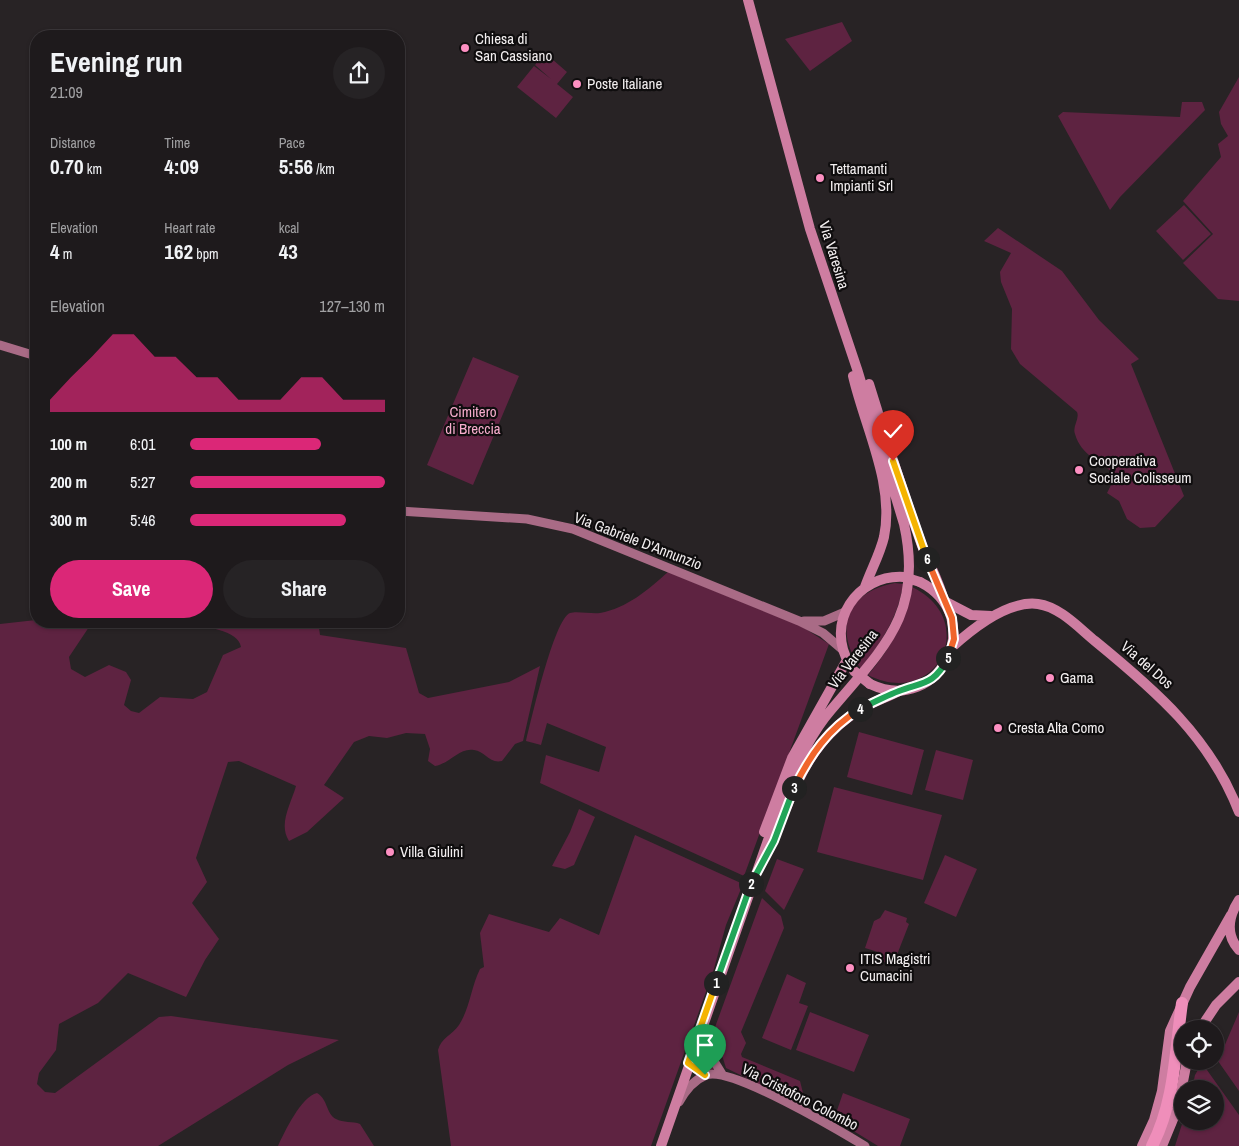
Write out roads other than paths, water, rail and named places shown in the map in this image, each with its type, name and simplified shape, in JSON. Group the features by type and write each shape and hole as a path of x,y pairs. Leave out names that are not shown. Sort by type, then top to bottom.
{"highway":[{"path":"1152,1146 1163,1122 1170,1095 1182,1003"}],"main road":[{"name":"Via Varesina","path":"661,1146 675,1108 688,1063 787,786 805,750 830,711 882,650 892,633 906,596 909,556 904,524 810,229 748,0"},
{"path":"841,324 857,396 883,483 886,503 881,547 865,587"},
{"path":"841,324 869,384 925,555 940,587 953,622 952,647 946,662 934,676 918,687 888,690 870,684 854,671 845,655 840,634 844,612 852,599 865,587 881,579 904,577 920,582 932,589 944,601"},
{"path":"0,345 30,354"},
{"name":"Via Gabriele D'Annunzio","path":"405,511 527,520 573,528 800,621 823,633 845,655"},
{"name":"Via del Dos","path":"944,601 971,615 992,616"},
{"name":"Via del Dos","path":"952,647 992,616 1021,606 1037,604 1063,615 1145,682 1183,719 1206,750 1239,812"},
{"name":"Via Gabriele D'Annunzio","path":"800,621 824,621 844,612"},
{"path":"753,880 760,844 785,773 845,655"},
{"path":"753,880 774,841 802,772 818,745 851,715 901,690"},
{"path":"1142,1146 1158,1105 1170,1031 1182,1003 1239,900"},
{"path":"1230,915 1229,933 1239,950"},
{"path":"1206,1020 1216,1006 1239,982"},
{"path":"675,1108 688,1088 705,1075 722,1074 710,1053 704,1018"},
{"path":"688,1063 705,1075"},
{"path":"1163,1144 1178,1107 1185,1070"},
{"name":"Via Cristoforo Colombo","path":"722,1074 813,1116 865,1146"}],"place":[{"name":"Chiesa di San Cassiano","path":"465,48"},
{"name":"Poste Italiane","path":"577,84"},
{"name":"Tettamanti Impianti Srl","path":"820,178"},
{"name":"Cooperativa Sociale Colisseum","path":"1079,470"},
{"name":"Gama","path":"1050,678"},
{"name":"Cresta Alta Como","path":"998,728"},
{"name":"Villa Giulini","path":"390,852"},
{"name":"ITIS Magistri Cumacini","path":"850,968"}],"park label":[{"name":"Cimitero di Breccia","path":"473,420"}]}
